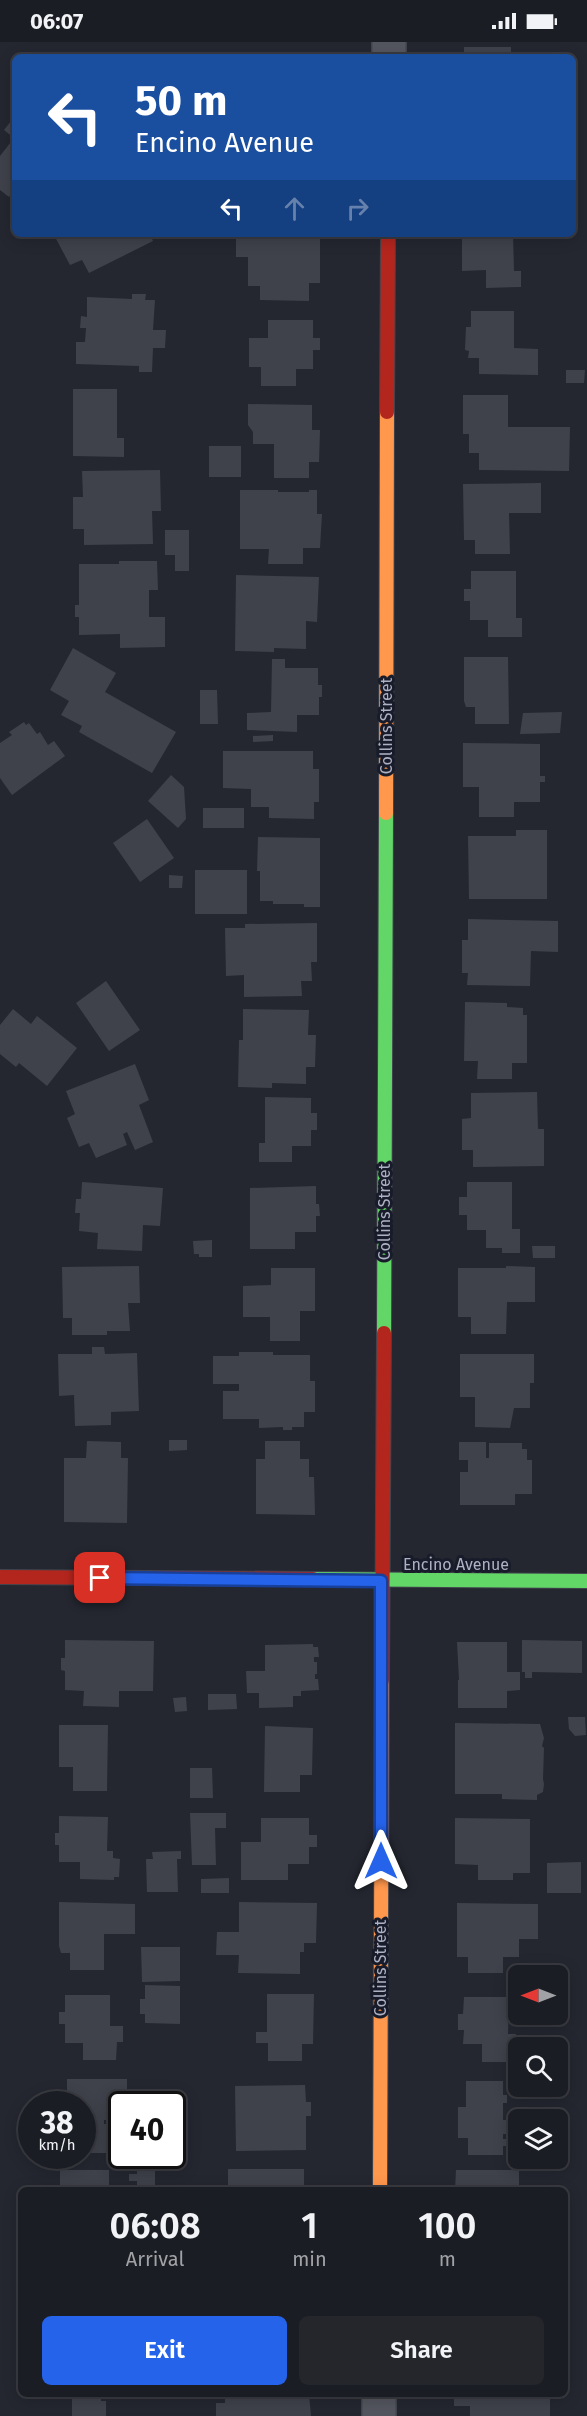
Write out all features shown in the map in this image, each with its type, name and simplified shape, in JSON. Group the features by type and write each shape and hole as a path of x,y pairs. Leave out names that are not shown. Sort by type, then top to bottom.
{"street":[{"name":"Collins Street","path":"380,2187 388,237"},
{"name":"Encino Avenue","path":"0,1576 587,1581"},
{"path":"379,2397 379,2416"}],"building":[{"path":"464,47 511,47 511,54 464,54"},
{"path":"12,120 12,136 4,130"},
{"path":"12,141 12,192 9,197 0,190 0,156"},
{"path":"55,237 151,237 153,241 89,273 82,260 70,265"},
{"path":"236,237 320,237 320,283 309,283 309,301 260,300 260,286 248,286 248,257 236,257"},
{"path":"462,237 513,237 514,271 521,271 521,287 486,288 486,270 462,271"},
{"path":"132,294 146,294 145,300 155,300 153,330 166,330 165,348 153,348 152,372 139,372 139,366 76,364 76,342 85,342 86,328 80,328 81,316 87,317 87,297 132,299"},
{"path":"471,311 514,311 514,348 538,349 538,375 479,374 479,358 468,358 469,351 465,350 466,327 471,327"},
{"path":"268,320 313,320 313,338 320,338 320,350 313,350 313,369 296,369 296,386 261,386 261,367 249,367 249,338 268,338"},
{"path":"566,370 585,370 584,383 566,383"},
{"path":"73,389 117,389 117,438 124,438 124,457 73,456"},
{"path":"463,395 508,395 508,427 570,427 569,471 479,470 479,453 469,453 469,434 463,434"},
{"path":"248,404 312,405 312,430 320,430 319,462 309,462 309,478 274,478 274,444 253,444 253,432 248,425"},
{"path":"209,446 241,446 241,477 209,477"},
{"path":"160,470 161,511 152,511 153,544 84,545 84,529 73,529 73,497 83,497 82,471"},
{"path":"541,483 541,513 509,513 510,554 475,554 475,540 464,540 463,484"},
{"path":"240,490 309,492 309,490 317,490 317,514 322,514 320,548 303,548 303,564 268,564 269,549 240,549"},
{"path":"165,530 189,530 189,571 175,571 175,555 165,555"},
{"path":"119,561 157,561 158,590 149,590 149,617 165,617 165,647 120,648 120,634 79,635 79,617 75,617 75,605 79,605 79,564 119,564"},
{"path":"471,571 516,571 516,618 522,618 522,637 488,637 488,620 470,620 470,601 464,601 464,589 471,589"},
{"path":"236,575 319,577 317,622 306,621 306,649 274,648 274,652 235,651"},
{"path":"73,648 116,673 105,692 176,732 152,773 79,732 82,726 61,715 69,701 50,690"},
{"path":"464,657 508,657 509,724 475,724 475,707 466,707 464,701"},
{"path":"272,659 285,659 285,668 318,668 318,685 322,685 319,715 297,715 297,732 247,730 247,713 271,712"},
{"path":"200,690 217,690 218,724 200,724"},
{"path":"562,712 560,733 520,734 523,713"},
{"path":"24,722 26,725 29,723 37,734 40,732 48,745 54,741 65,756 12,795 0,778 0,743 12,735 9,732"},
{"path":"273,735 273,741 253,742 253,736"},
{"path":"463,743 540,744 540,776 545,776 545,782 540,782 540,802 514,802 514,817 479,817 479,787 463,787"},
{"path":"223,751 313,751 313,769 319,769 319,802 314,802 314,819 269,818 269,807 251,807 251,789 223,788"},
{"path":"171,775 184,787 186,819 178,828 148,801"},
{"path":"203,808 244,808 244,828 203,828"},
{"path":"147,819 174,858 140,882 113,843"},
{"path":"516,830 547,830 547,899 469,899 468,836 516,836"},
{"path":"258,837 320,838 320,907 260,901 260,871 257,871"},
{"path":"195,870 247,870 247,914 195,914"},
{"path":"169,875 183,876 182,888 169,888"},
{"path":"468,919 558,921 558,952 531,951 530,986 467,985 468,973 462,973 462,940 468,940"},
{"path":"317,923 317,962 311,962 312,981 301,981 302,996 244,997 244,975 226,976 225,928 245,928 245,924"},
{"path":"106,981 140,1030 109,1051 76,1003"},
{"path":"465,1002 507,1003 507,1007 523,1008 523,1015 527,1015 527,1063 512,1063 512,1079 477,1079 478,1061 464,1061"},
{"path":"13,1009 31,1024 37,1016 77,1048 47,1086 19,1063 16,1067 0,1054 0,1025"},
{"path":"243,1009 309,1010 308,1035 316,1035 315,1067 306,1067 306,1084 272,1083 272,1088 238,1087 239,1040 243,1040"},
{"path":"135,1064 149,1100 139,1105 153,1142 135,1150 127,1132 123,1134 127,1145 96,1158 89,1143 79,1147 67,1118 75,1114 66,1091"},
{"path":"537,1092 538,1129 544,1129 544,1166 473,1167 473,1150 462,1150 462,1119 471,1118 471,1093"},
{"path":"265,1097 311,1098 311,1113 317,1113 317,1130 311,1130 311,1146 292,1146 292,1162 259,1162 259,1143 265,1143"},
{"path":"82,1182 163,1188 160,1226 143,1225 142,1251 97,1249 98,1233 79,1231 80,1213 75,1213 76,1199 81,1199"},
{"path":"467,1182 512,1182 512,1229 520,1229 520,1253 502,1253 502,1248 486,1248 486,1230 467,1230 467,1215 459,1215 459,1197 467,1197"},
{"path":"316,1186 316,1204 319,1204 320,1216 316,1216 316,1232 295,1232 295,1249 250,1249 250,1188"},
{"path":"212,1240 212,1257 199,1257 199,1254 194,1254 193,1241"},
{"path":"532,1246 555,1246 555,1258 533,1258"},
{"path":"139,1266 140,1303 128,1303 130,1331 107,1331 107,1335 72,1335 72,1318 63,1318 62,1267"},
{"path":"506,1266 535,1267 535,1302 507,1302 506,1334 471,1334 471,1317 458,1317 458,1268 506,1268"},
{"path":"271,1268 315,1268 315,1311 300,1311 300,1341 270,1341 270,1317 243,1317 243,1286 271,1285"},
{"path":"92,1347 104,1347 105,1354 137,1353 139,1411 111,1412 111,1425 75,1426 74,1395 59,1396 58,1354 92,1354"},
{"path":"239,1352 310,1355 310,1381 315,1381 315,1412 304,1412 304,1427 292,1427 292,1430 283,1430 283,1427 259,1428 259,1419 223,1419 223,1391 239,1391 239,1384 213,1384 213,1356 239,1356"},
{"path":"460,1354 534,1354 534,1383 530,1383 530,1408 514,1408 510,1428 475,1427 475,1397 460,1397"},
{"path":"169,1440 187,1440 187,1450 169,1451"},
{"path":"87,1441 121,1442 121,1458 128,1458 127,1523 64,1522 64,1458 86,1458"},
{"path":"265,1441 300,1441 300,1459 309,1459 309,1477 314,1477 315,1515 256,1514 256,1459 265,1459"},
{"path":"459,1442 486,1442 486,1458 489,1458 489,1443 522,1443 522,1449 527,1449 527,1460 532,1460 532,1494 515,1494 515,1505 460,1505 460,1472 468,1472 468,1460 459,1460"},
{"path":"65,1640 154,1641 153,1691 119,1691 119,1707 83,1706 84,1691 65,1690 65,1671 61,1670 61,1658 65,1658"},
{"path":"522,1640 582,1641 582,1673 532,1672 532,1678 525,1678 525,1672 522,1672"},
{"path":"457,1642 507,1642 507,1672 520,1672 520,1690 507,1691 507,1708 458,1708"},
{"path":"313,1644 313,1647 318,1647 319,1657 314,1657 314,1662 317,1662 315,1679 318,1679 319,1690 301,1691 301,1696 293,1696 293,1707 259,1708 259,1693 247,1693 246,1671 265,1671 265,1645"},
{"path":"208,1694 236,1694 237,1709 208,1710"},
{"path":"186,1697 187,1711 175,1712 173,1698"},
{"path":"568,1717 585,1717 586,1735 575,1736 569,1729"},
{"path":"455,1723 540,1724 544,1738 542,1746 544,1748 544,1784 543,1792 537,1795 537,1800 502,1799 502,1794 455,1794"},
{"path":"59,1725 108,1725 107,1791 73,1791 73,1767 59,1767"},
{"path":"265,1726 313,1728 312,1775 300,1775 300,1792 264,1792"},
{"path":"190,1768 212,1768 213,1798 190,1798"},
{"path":"190,1813 226,1813 226,1828 215,1828 216,1865 192,1865"},
{"path":"59,1816 108,1817 107,1851 113,1851 113,1858 120,1859 119,1877 114,1877 114,1880 80,1879 80,1862 59,1862 59,1845 55,1845 55,1833 59,1833"},
{"path":"261,1818 309,1818 309,1835 317,1835 317,1847 309,1847 309,1864 288,1864 288,1880 241,1880 241,1842 261,1842"},
{"path":"455,1818 530,1819 530,1873 513,1873 513,1880 478,1880 478,1865 455,1864"},
{"path":"181,1851 181,1859 177,1859 178,1892 147,1892 146,1859 153,1859 152,1852"},
{"path":"581,1862 581,1893 547,1893 547,1863"},
{"path":"229,1878 229,1893 201,1893 201,1879"},
{"path":"59,1902 135,1904 135,1934 104,1934 104,1970 70,1970 70,1953 61,1953 59,1946"},
{"path":"239,1902 317,1903 316,1943 304,1943 304,1952 300,1952 300,1974 238,1973 239,1955 216,1955 217,1932 239,1932"},
{"path":"457,1903 538,1904 538,1939 519,1939 519,1957 503,1957 503,1973 468,1973 468,1957 457,1957"},
{"path":"141,1947 180,1947 180,1981 142,1982"},
{"path":"145,1985 180,1986 180,2024 145,2023 145,2014 140,2014 140,1999 145,1999"},
{"path":"267,1994 314,1994 313,2044 302,2044 302,2061 268,2061 268,2043 256,2043 256,2032 267,2032"},
{"path":"65,1995 110,1995 110,2026 123,2026 123,2042 117,2042 116,2060 83,2060 83,2043 65,2043 65,2024 59,2024 59,2012 65,2012"},
{"path":"464,1997 508,1997 508,2034 516,2034 516,2037 508,2037 508,2062 482,2062 482,2044 463,2044 464,2030 458,2030 458,2014 463,2014"},
{"path":"67,2079 127,2079 127,2091 108,2091 108,2120 104,2120 104,2124 108,2124 108,2153 96,2153 96,2091 67,2091"},
{"path":"466,2081 503,2081 503,2095 507,2095 507,2103 503,2103 503,2120 507,2120 506,2134 503,2134 503,2139 507,2139 507,2146 503,2146 503,2155 468,2155 468,2138 458,2138 458,2107 466,2107"},
{"path":"305,2085 306,2102 311,2102 311,2116 306,2116 306,2150 236,2151 235,2086"},
{"path":"228,2169 304,2169 304,2187 228,2187"},
{"path":"60,2170 109,2170 109,2187 60,2187"},
{"path":"137,2170 155,2170 155,2186 137,2186 137,2181 129,2181 129,2174 137,2174"},
{"path":"456,2170 519,2170 519,2187 455,2187"},
{"path":"72,2397 101,2397 101,2401 106,2401 106,2416 72,2416"},
{"path":"225,2397 309,2397 311,2416 216,2416 216,2403 225,2403"},
{"path":"454,2397 550,2397 550,2416 470,2416 470,2406 454,2406"}],"traffic: fast":[{"path":"384,1333 386,813"},
{"path":"313,1579 587,1581"}],"traffic: slow":[{"path":"386,813 387,412"},
{"path":"380,2187 382,1680"}],"traffic: jam":[{"path":"387,412 388,237"},
{"path":"382,1680 384,1333"},
{"path":"0,1577 313,1579"}],"route":[{"path":"100,1578 381,1581 381,1861"}]}
